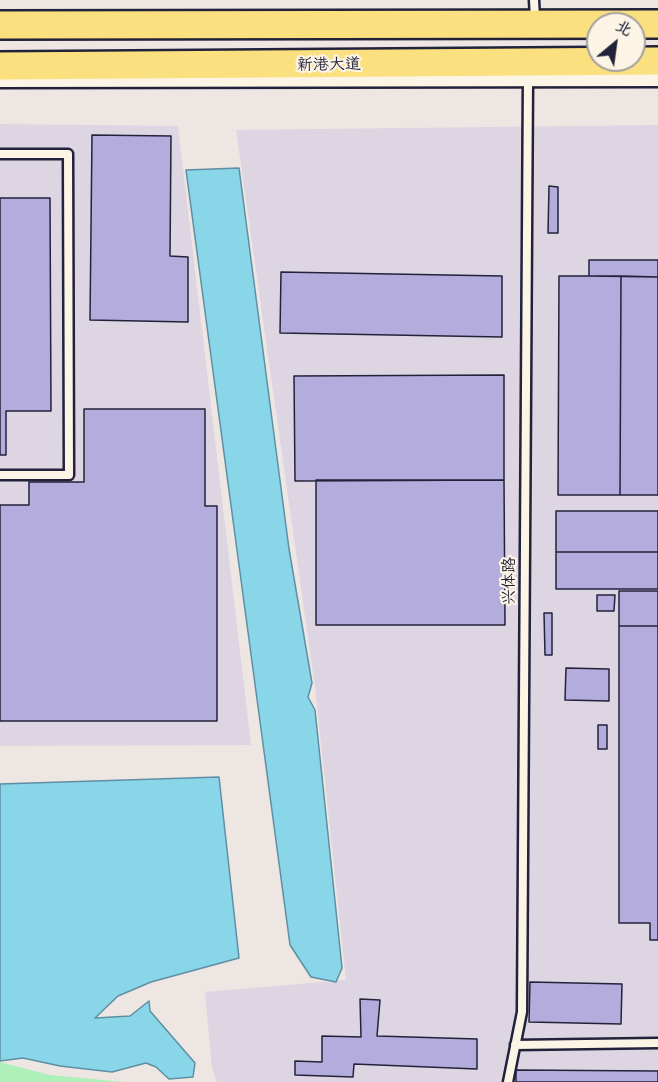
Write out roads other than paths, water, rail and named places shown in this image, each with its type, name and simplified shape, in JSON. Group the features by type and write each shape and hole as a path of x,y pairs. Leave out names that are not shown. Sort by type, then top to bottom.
{"main road":[{"path":"0,26 535,11 658,24"},
{"name":"新港大道","path":"0,66 658,61"}],"street":[{"path":"0,80 658,78"}],"lane":[{"name":"兴体路","path":"508,1082 522,1012 528,78"},
{"path":"0,154 68,154 69,475 0,476"},
{"path":"515,1045 658,1043"}],"water":[{"path":"239,168 289,549 312,683 308,697 315,710 342,968 336,982 311,977 290,945 186,170"},
{"path":"219,777 239,958 151,982 118,996 95,1018 130,1016 149,1001 150,1011 195,1063 193,1077 169,1079 156,1067 146,1063 112,1072 60,1066 23,1058 0,1061 0,784"}]}
